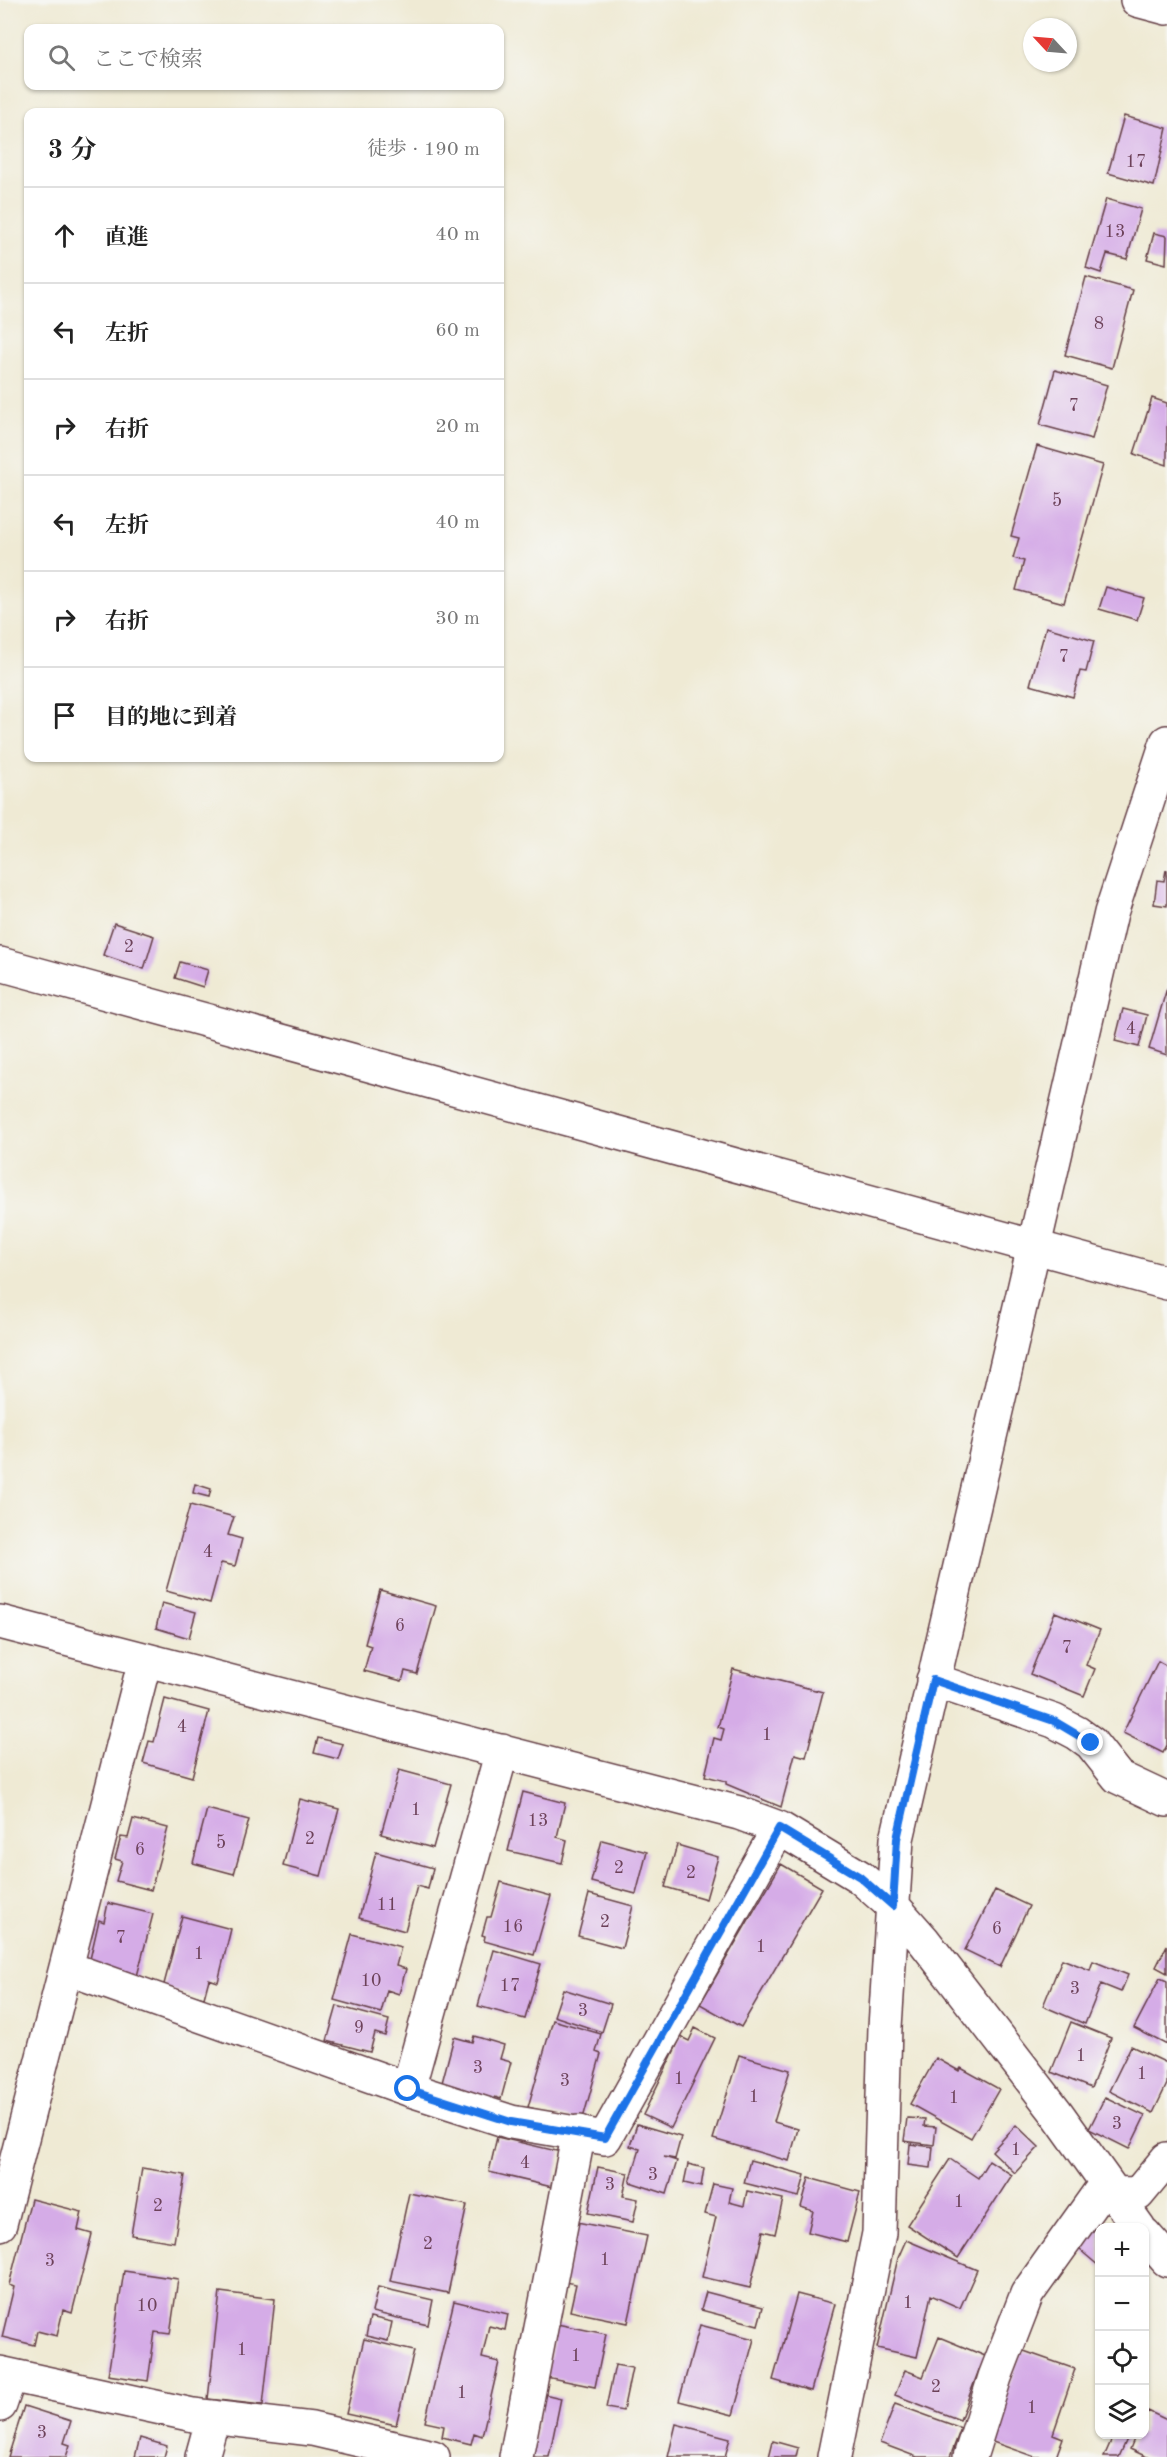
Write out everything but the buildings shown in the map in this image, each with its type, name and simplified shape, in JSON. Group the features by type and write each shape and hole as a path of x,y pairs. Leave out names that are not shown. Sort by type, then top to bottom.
{"street":[{"path":"1137,0 1167,8"},
{"path":"834,2457 879,2233 885,2027 897,1839 1111,913 1167,742"},
{"path":"0,964 1167,1283"},
{"path":"0,1622 502,1751 739,1814 779,1828 860,1877 893,1906 932,1950 1117,2194 1136,2223"},
{"path":"0,2224 68,1968 145,1660"},
{"path":"933,1680 1062,1725 1091,1743 1118,1777 1167,1800"},
{"path":"408,2089 502,1751"},
{"path":"68,1968 408,2089 511,2122 605,2138 779,1828"},
{"path":"516,2457 579,2132"},
{"path":"970,2457 995,2377 1027,2294 1099,2193 1138,2194 1167,2159"},
{"path":"1149,2240 1167,2260"},
{"path":"3,2385 213,2417 325,2445 433,2457"},
{"path":"202,2457 213,2417"}],"route":[{"path":"408,2089 511,2122 605,2138 779,1828 860,1877 893,1906 897,1839 933,1680 1054,1721 1091,1743"}]}
